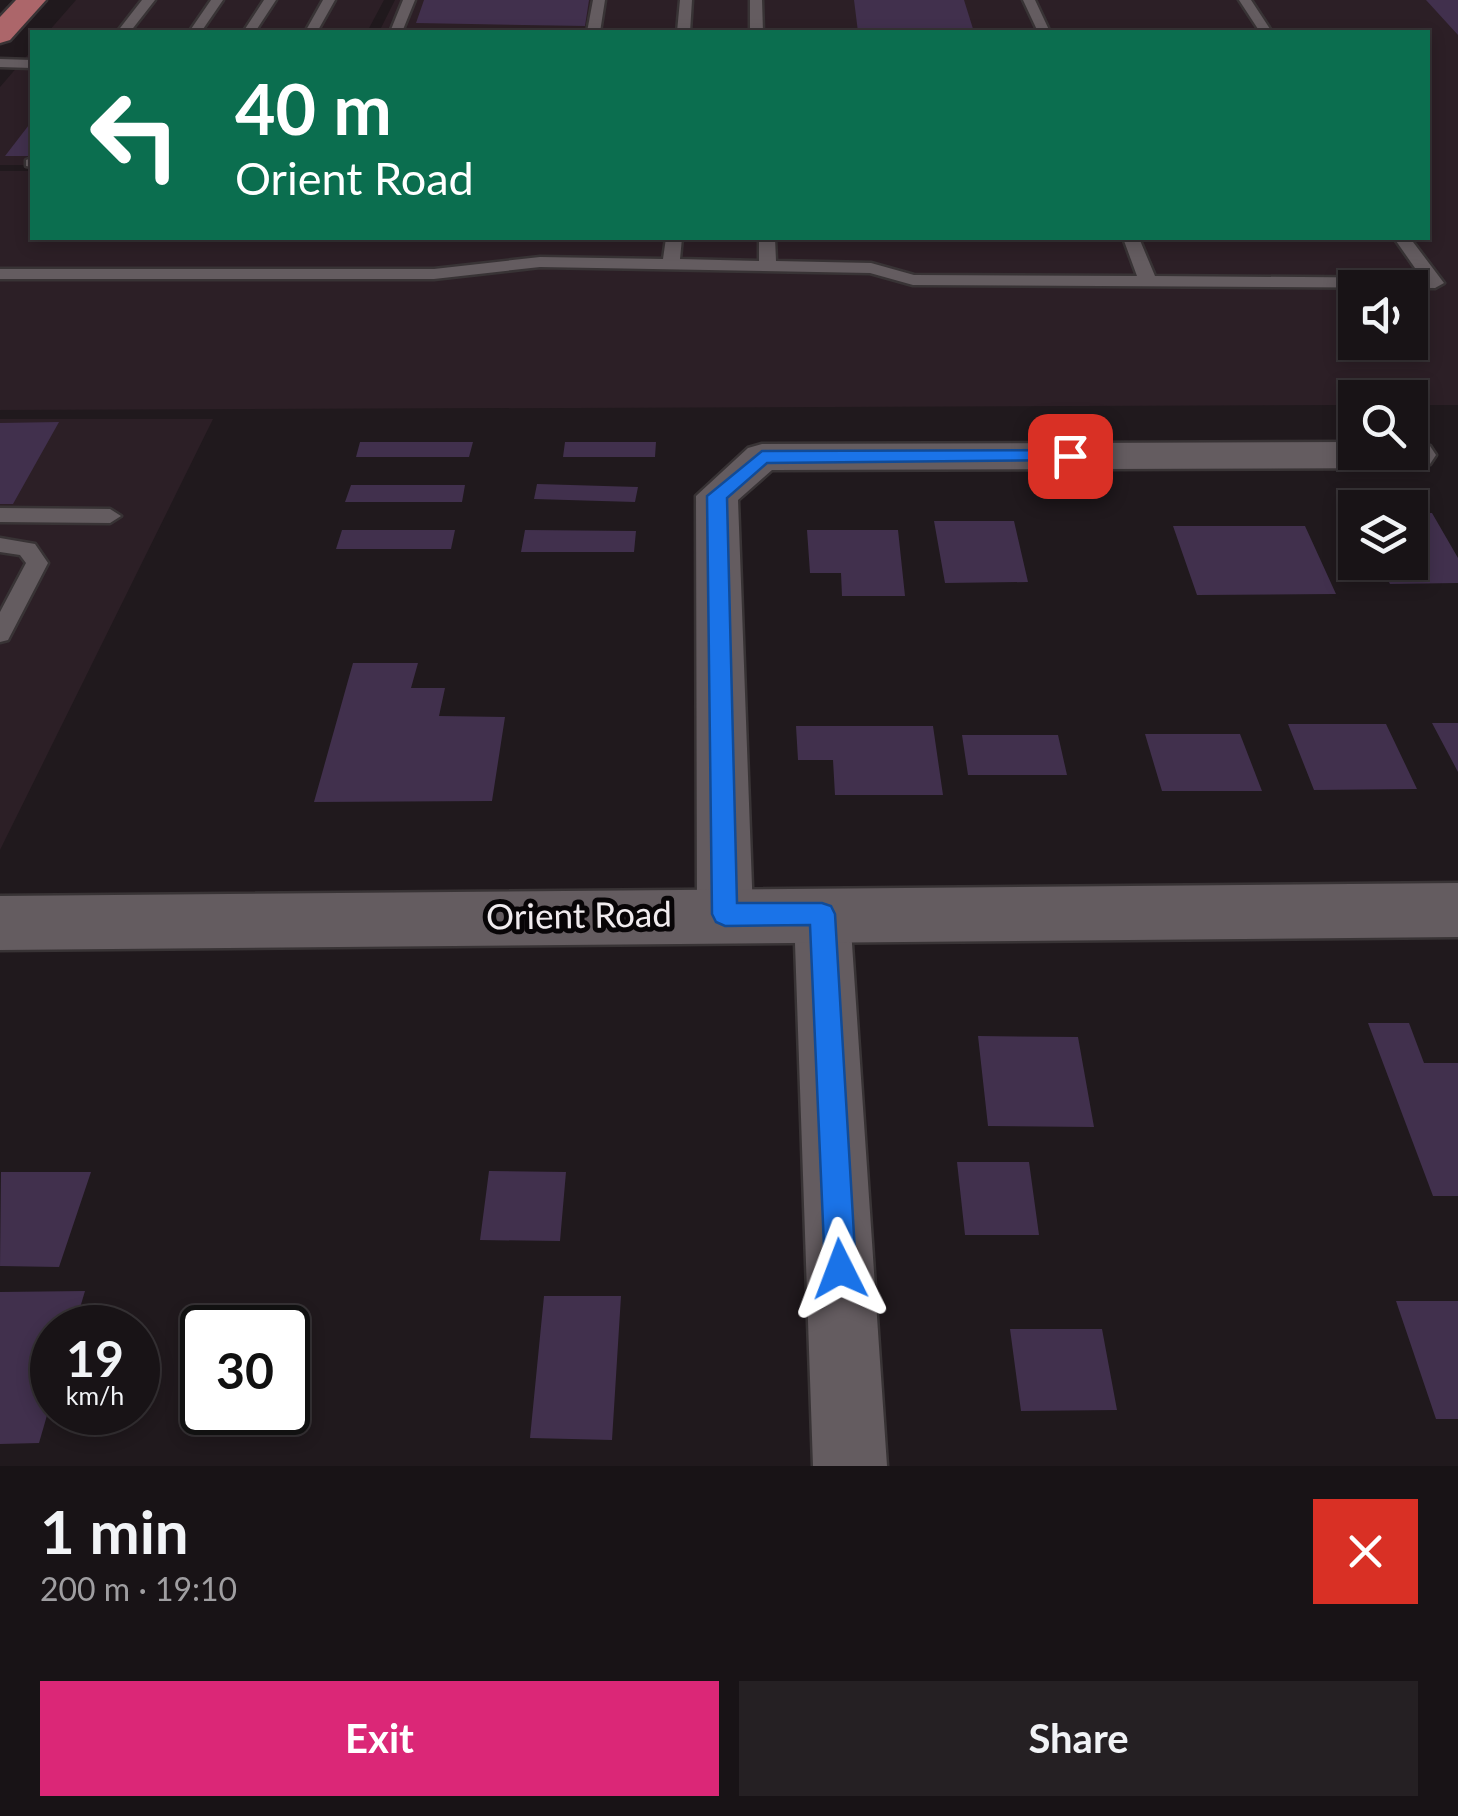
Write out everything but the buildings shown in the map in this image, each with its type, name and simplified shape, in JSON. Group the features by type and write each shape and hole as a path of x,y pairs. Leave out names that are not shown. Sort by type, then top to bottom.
{"main road":[{"path":"0,34 32,0"}],"street":[{"path":"725,914 717,496 762,457 1338,455"},
{"name":"Orient Road","path":"0,923 1458,910"},
{"path":"822,914 850,1466"}],"lane":[{"path":"125,30 149,0"},
{"path":"196,30 218,0"},
{"path":"250,30 270,0"},
{"path":"312,30 329,0"},
{"path":"397,30 409,0"},
{"path":"594,30 599,0"},
{"path":"684,30 686,0"},
{"path":"756,0 757,30"},
{"path":"1029,0 1043,30"},
{"path":"1245,0 1265,30"},
{"path":"0,63 30,64"},
{"path":"671,264 674,240"},
{"path":"767,240 768,265"},
{"path":"1132,240 1148,281"},
{"path":"0,274 434,274 540,262 871,268 913,280 1435,283 1403,240"},
{"path":"0,515 110,516"},
{"path":"0,545 27,549 38,562 0,634"}],"shaded area":[{"path":"76,0 384,0 368,30 50,30"},
{"path":"395,0 1458,0 1458,405 1428,405 1428,380 1338,380 1338,405 0,410 0,171 30,171 30,240 1430,240 1430,30 380,30"},
{"path":"30,52 30,165 0,165 0,87"},
{"path":"0,419 213,419 0,850"}],"route":[{"path":"840,1269 822,914 725,914 717,496 762,457 1070,456"}]}
